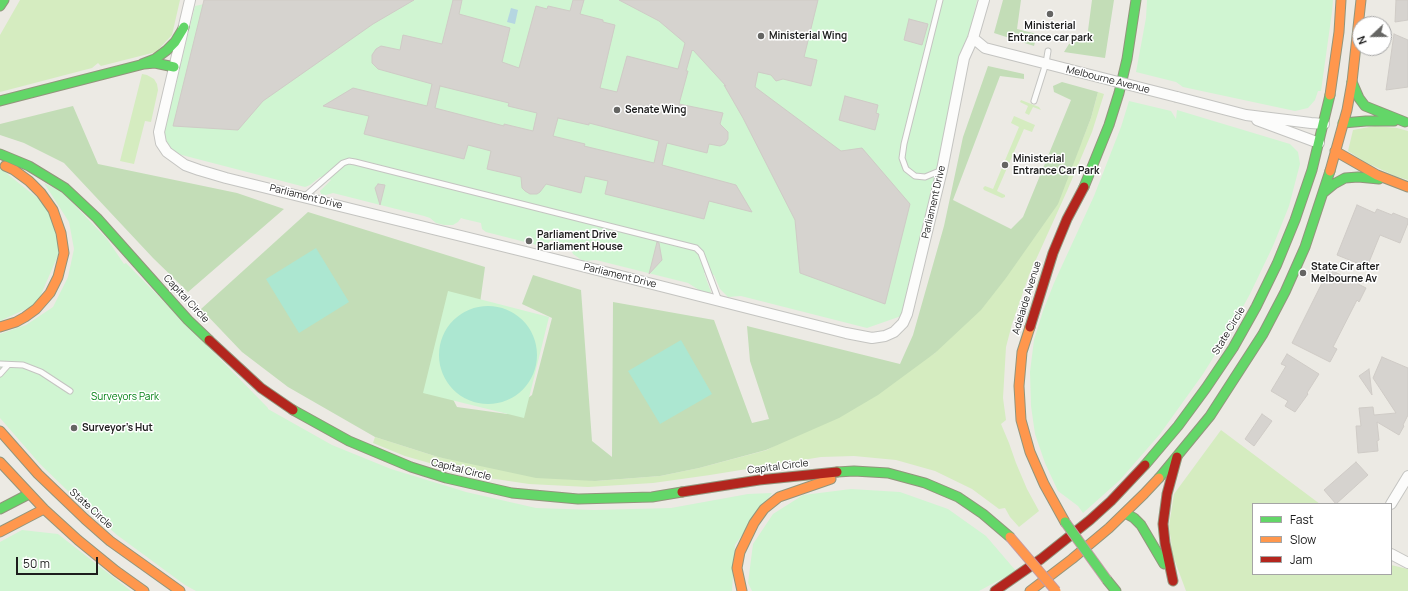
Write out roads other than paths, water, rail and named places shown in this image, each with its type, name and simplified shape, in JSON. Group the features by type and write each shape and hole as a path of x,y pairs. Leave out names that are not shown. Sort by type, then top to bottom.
{"main road":[{"path":"0,6 4,0"},
{"name":"Adelaide Avenue","path":"1116,591 1058,510 1044,484 1030,452 1021,420 1019,386 1022,352 1052,253 1097,157 1119,93 1127,59 1136,0"},
{"name":"State Circle","path":"995,591 1041,559 1090,520 1111,501 1178,426 1206,388 1232,348 1256,307 1277,264 1295,220 1312,170 1324,124 1332,81 1339,32 1341,0"},
{"path":"1030,591 1072,559 1125,512 1177,457 1210,416 1263,334 1305,247 1323,193 1343,123 1352,82 1356,58 1361,0"},
{"path":"140,65 155,59 168,50 184,27"},
{"path":"0,101 140,65 152,63 174,67"},
{"path":"1352,82 1359,98 1365,106 1406,123"},
{"name":"Melbourne Avenue","path":"1324,124 1366,121 1406,123"},
{"name":"Melbourne Avenue","path":"1318,143 1386,179 1408,187"},
{"name":"Capital Circle","path":"0,154 29,166 65,188 97,218 179,310 261,388 289,408 349,440 411,467 446,478 512,493 578,499 652,497 759,480 854,471 888,473 925,483 964,502 983,514 1010,537 1056,591"},
{"path":"0,164 29,181 41,193 53,210 61,233 64,253 58,276 50,293 36,309 16,322 0,327"},
{"path":"1323,193 1334,184 1345,178 1358,176 1386,179"},
{"name":"State Circle","path":"0,430 38,489 52,502 180,591"},
{"path":"1173,581 1165,544 1163,524 1169,482 1177,457"},
{"name":"State Circle","path":"0,462 38,489 52,502 78,540 116,571 144,591"},
{"path":"742,591 737,568 740,552 754,523 764,509 778,497 854,471"},
{"path":"0,509 38,489"},
{"path":"0,532 52,502"},
{"path":"1090,520 1111,513 1125,512 1134,518 1146,532 1178,591"}],"street":[{"name":"Parliament Drive","path":"190,0 159,132 161,143 169,154 181,162 199,170 226,178 846,333 872,338 879,338 900,327 907,314 942,170 964,58 973,38 984,0"},
{"name":"Melbourne Avenue","path":"973,38 985,48 1246,115 1324,124"},
{"name":"Melbourne Avenue","path":"1246,115 1264,124 1318,143"},
{"path":"1392,503 1408,476"},
{"path":"1392,555 1408,563"}],"lane":[{"path":"940,0 904,144 902,158 906,169 915,176 925,177 942,170"},
{"path":"1034,101 1046,63 1048,51"},
{"path":"304,197 346,162 352,161 369,165 696,248 701,253 719,301"},
{"path":"0,364 23,365 41,372 70,390"},
{"path":"0,374 8,365"}],"water":[{"path":"511,8 518,10 515,24 507,22"}],"place":[{"name":"Ministerial Entrance car park","path":"1050,14"},
{"name":"Ministerial Wing","path":"761,36"},
{"name":"Senate Wing","path":"617,110"},
{"name":"Ministerial Entrance Car Park","path":"1005,165"},
{"name":"Parliament Drive Parliament House","path":"529,241"},
{"name":"State Cir after Melbourne Av","path":"1303,273"},
{"name":"Surveyor’s Hut","path":"74,428"}],"park label":[{"name":"Surveyors Park","path":"125,397"}]}
